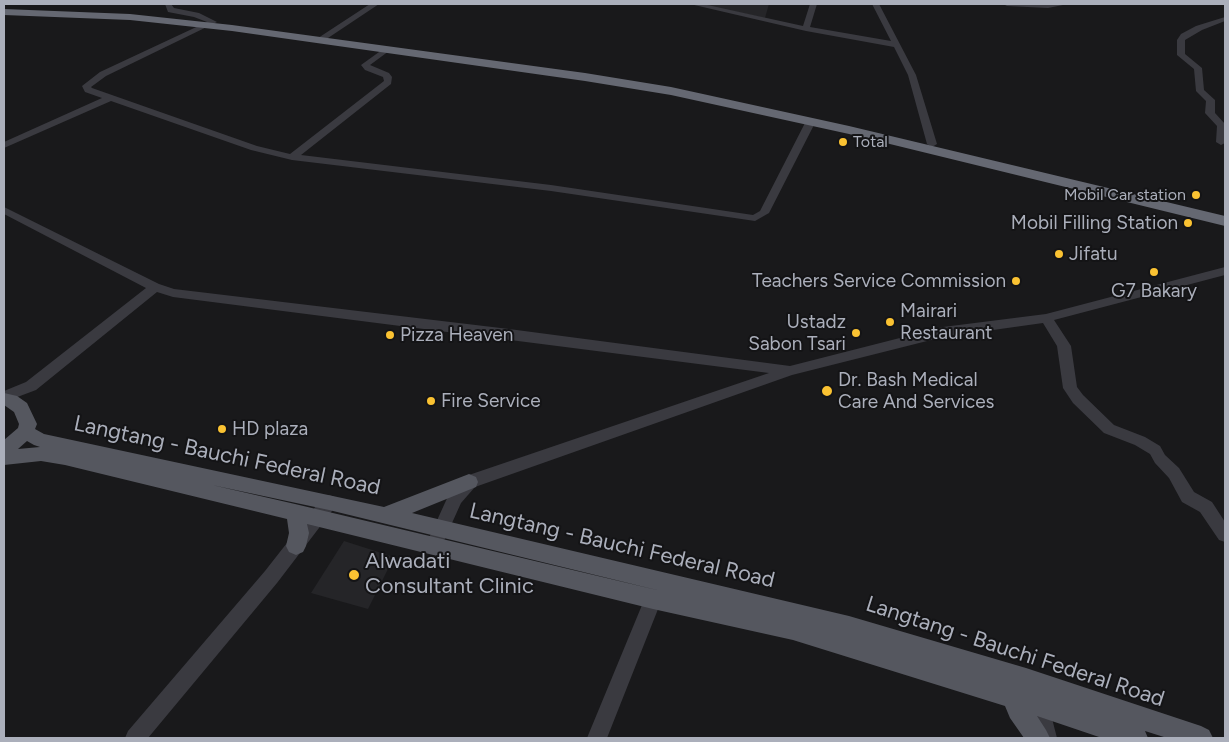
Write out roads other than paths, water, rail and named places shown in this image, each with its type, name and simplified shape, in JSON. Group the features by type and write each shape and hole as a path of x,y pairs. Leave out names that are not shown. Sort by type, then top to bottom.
{"highway":[{"path":"4,11 192,17 210,23"},
{"path":"36,11 210,23 587,75 932,144 1225,217"},
{"path":"322,38 386,49 420,52"},
{"path":"813,119 1225,221"}],"main road":[{"path":"4,398 21,408 28,424 25,432 4,451"},
{"name":"Langtang - Bauchi Federal Road","path":"25,432 40,440 437,538 653,599 793,629 1020,688 1201,738"},
{"name":"Langtang - Bauchi Federal Road","path":"4,458 28,454 49,455 295,512 324,510 383,516 437,538 656,578 849,626 1020,688 1040,706 1136,738"},
{"path":"383,516 470,482"},
{"path":"295,512 299,533 296,546"},
{"path":"1020,688 1018,710 1038,738"}],"street":[{"path":"168,4 171,10 192,17"},
{"path":"322,38 375,4"},
{"path":"694,4 806,29 898,45"},
{"path":"806,29 814,4"},
{"path":"876,4 912,75 932,144"},
{"path":"1007,4 1048,6 1064,4"},
{"path":"1220,142 1222,126 1210,113 1211,100 1200,91 1198,68 1182,55 1181,40 1184,36 1199,28 1225,19"},
{"path":"210,23 102,74 86,86 88,90 269,153 551,188 755,218 764,213 813,119"},
{"path":"292,157 388,82 386,74 368,68 365,65 386,49"},
{"path":"4,145 110,98"},
{"path":"4,210 155,287 174,293 790,371"},
{"path":"437,538 455,499 470,482 790,371 943,332 1046,318 1225,271"},
{"path":"4,398 30,386 155,287"},
{"path":"1046,318 1064,346 1070,388 1078,398 1109,429 1140,441 1156,450 1160,459 1174,473 1188,497 1206,507 1225,534"},
{"path":"21,408 30,386"},
{"path":"135,738 324,510"},
{"path":"597,738 653,599"},
{"path":"1040,706 1047,738"}],"place":[{"name":"Total","path":"843,142"},
{"name":"Mobil Car station","path":"1196,195"},
{"name":"Mobil Filling Station","path":"1188,223"},
{"name":"Jifatu","path":"1059,254"},
{"name":"G7 Bakary","path":"1154,272"},
{"name":"Teachers Service Commission","path":"1016,281"},
{"name":"Mairari Restaurant","path":"890,322"},
{"name":"Ustadz Sabon Tsari","path":"856,333"},
{"name":"Pizza Heaven","path":"390,335"},
{"name":"Dr. Bash Medical Care And Services","path":"827,391"},
{"name":"Fire Service","path":"431,401"},
{"name":"HD plaza","path":"222,429"},
{"name":"Alwadati Consultant Clinic","path":"354,575"}]}
